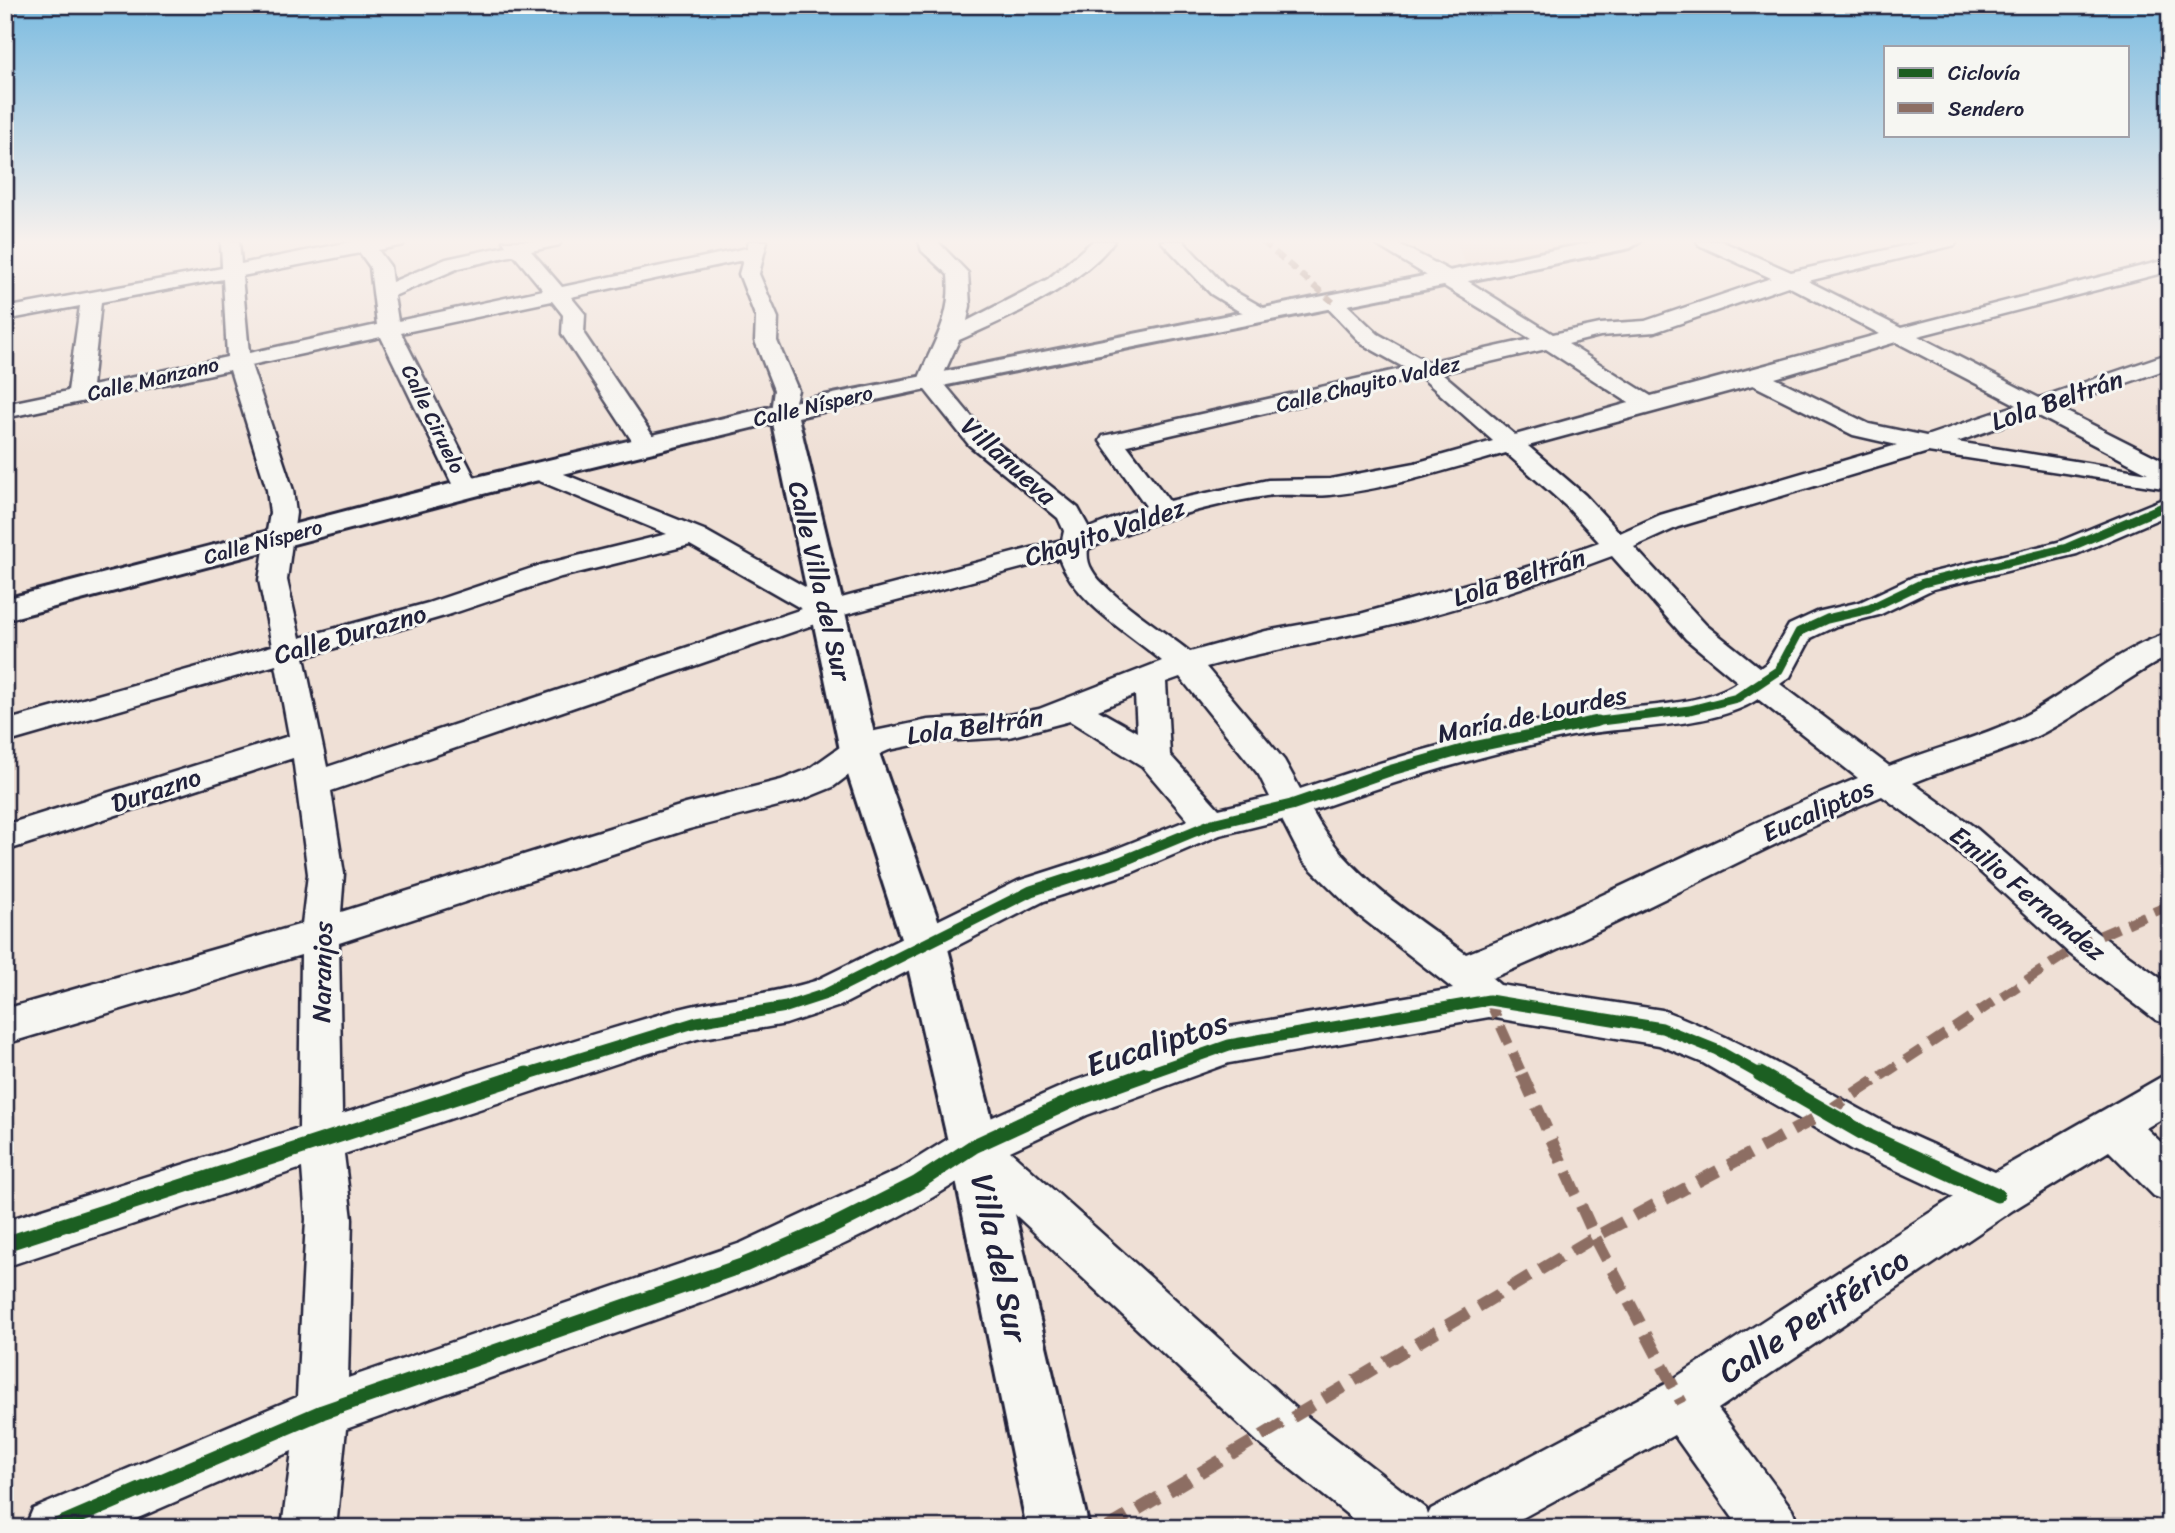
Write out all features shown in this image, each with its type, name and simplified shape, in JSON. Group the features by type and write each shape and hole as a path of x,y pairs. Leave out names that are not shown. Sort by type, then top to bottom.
{"street":[{"path":"79,395 89,313"},
{"name":"Naranjos","path":"234,313 237,360 280,490 284,513 272,580 307,742 327,874 320,934 321,1141 329,1219 322,1412 309,1528"},
{"name":"Calle Ciruelo","path":"387,313 388,329 468,490"},
{"name":"Calle Manzano","path":"5,411 466,313"},
{"path":"573,313 573,334 647,445"},
{"path":"765,313 766,341 786,390 783,412"},
{"path":"929,381 936,358 951,335 960,313"},
{"path":"951,335 1001,313"},
{"path":"1259,313 1265,315"},
{"name":"Calle Níspero","path":"5,610 281,537 783,412 1278,313"},
{"name":"Emilio Fernandez","path":"1344,313 1370,339 1427,371 1576,501 1656,592 1696,632 1761,682 1793,713 1965,838 2083,943 2170,1008"},
{"path":"1502,313 1649,405"},
{"name":"Calle Chayito Valdez","path":"1162,510 1112,440 1600,330 1647,327 1690,313"},
{"path":"1852,313 2170,474"},
{"path":"1510,443 1710,387 1757,378 1807,361 1860,349 1894,335 1983,313"},
{"name":"Lola Beltrán","path":"5,1027 320,934 686,817 789,791 821,778 859,750 882,740 928,731 1009,726 1073,709 1185,663 1266,641 1362,623 1486,589 1617,545 1669,521 1723,502 1927,444 2170,360"},
{"path":"1757,378 1862,430 1927,444 2170,484"},
{"name":"Villanueva","path":"929,381 978,440 1069,514 1077,531 1072,546 1079,574 1096,592 1185,663 1272,768 1316,851 1370,904 1476,987"},
{"name":"Calle Villa del Sur","path":"783,412 859,750"},
{"name":"Chayito Valdez","path":"312,785 826,611 1072,546 1132,519 1162,510 1268,488 1330,487 1364,482 1510,443"},
{"path":"539,472 694,536 826,611"},
{"name":"María de Lourdes","path":"5,1244 646,1036 696,1022 786,1007 826,994 1031,891 1120,862 1212,824 1291,805 1392,769 1469,748 1570,725 1690,710 1737,698 1779,670 1799,632 1827,619 1869,609 1923,583 2067,548 2170,504"},
{"name":"Calle Durazno","path":"5,732 438,609 551,571 694,536"},
{"name":"Eucaliptos","path":"52,1528 322,1412 744,1265 830,1228 916,1184 974,1146 1074,1100 1229,1045 1476,987 1535,944 1736,846 1883,781 2031,726 2107,681 2134,661 2170,643"},
{"path":"1150,678 1154,758"},
{"path":"1073,709 1154,758 1212,824"},
{"name":"Durazno","path":"5,838 307,742"},
{"name":"Villa del Sur","path":"859,750 925,945 974,1146 1058,1528"},
{"path":"1476,987 1662,1028 1717,1050 1870,1137 1997,1195"},
{"name":"Calle Periférico","path":"1450,1528 1682,1403 1997,1195 2170,1091"},
{"path":"2113,1125 2170,1181"},
{"path":"974,1146 1278,1426 1407,1528"},
{"path":"1682,1403 1773,1528"}],"marked path":[{"path":"1107,1528 1595,1237 1827,1112 2083,943 2170,905"},
{"path":"1489,1000 1595,1237 1682,1403"}],"cycle path":[{"path":"5,1244 633,1040 697,1022 786,1007 826,994 1031,891 1120,862 1212,824 1291,805 1392,770 1469,748 1570,725 1690,710 1737,698 1779,670 1799,632 1827,619 1869,609 1923,583 2067,548 2170,504"},
{"path":"52,1528 322,1412 744,1265 829,1228 916,1184 974,1146 1074,1100 1229,1045 1309,1030 1489,1000 1662,1028 1717,1050 1870,1137 1997,1195"}]}
